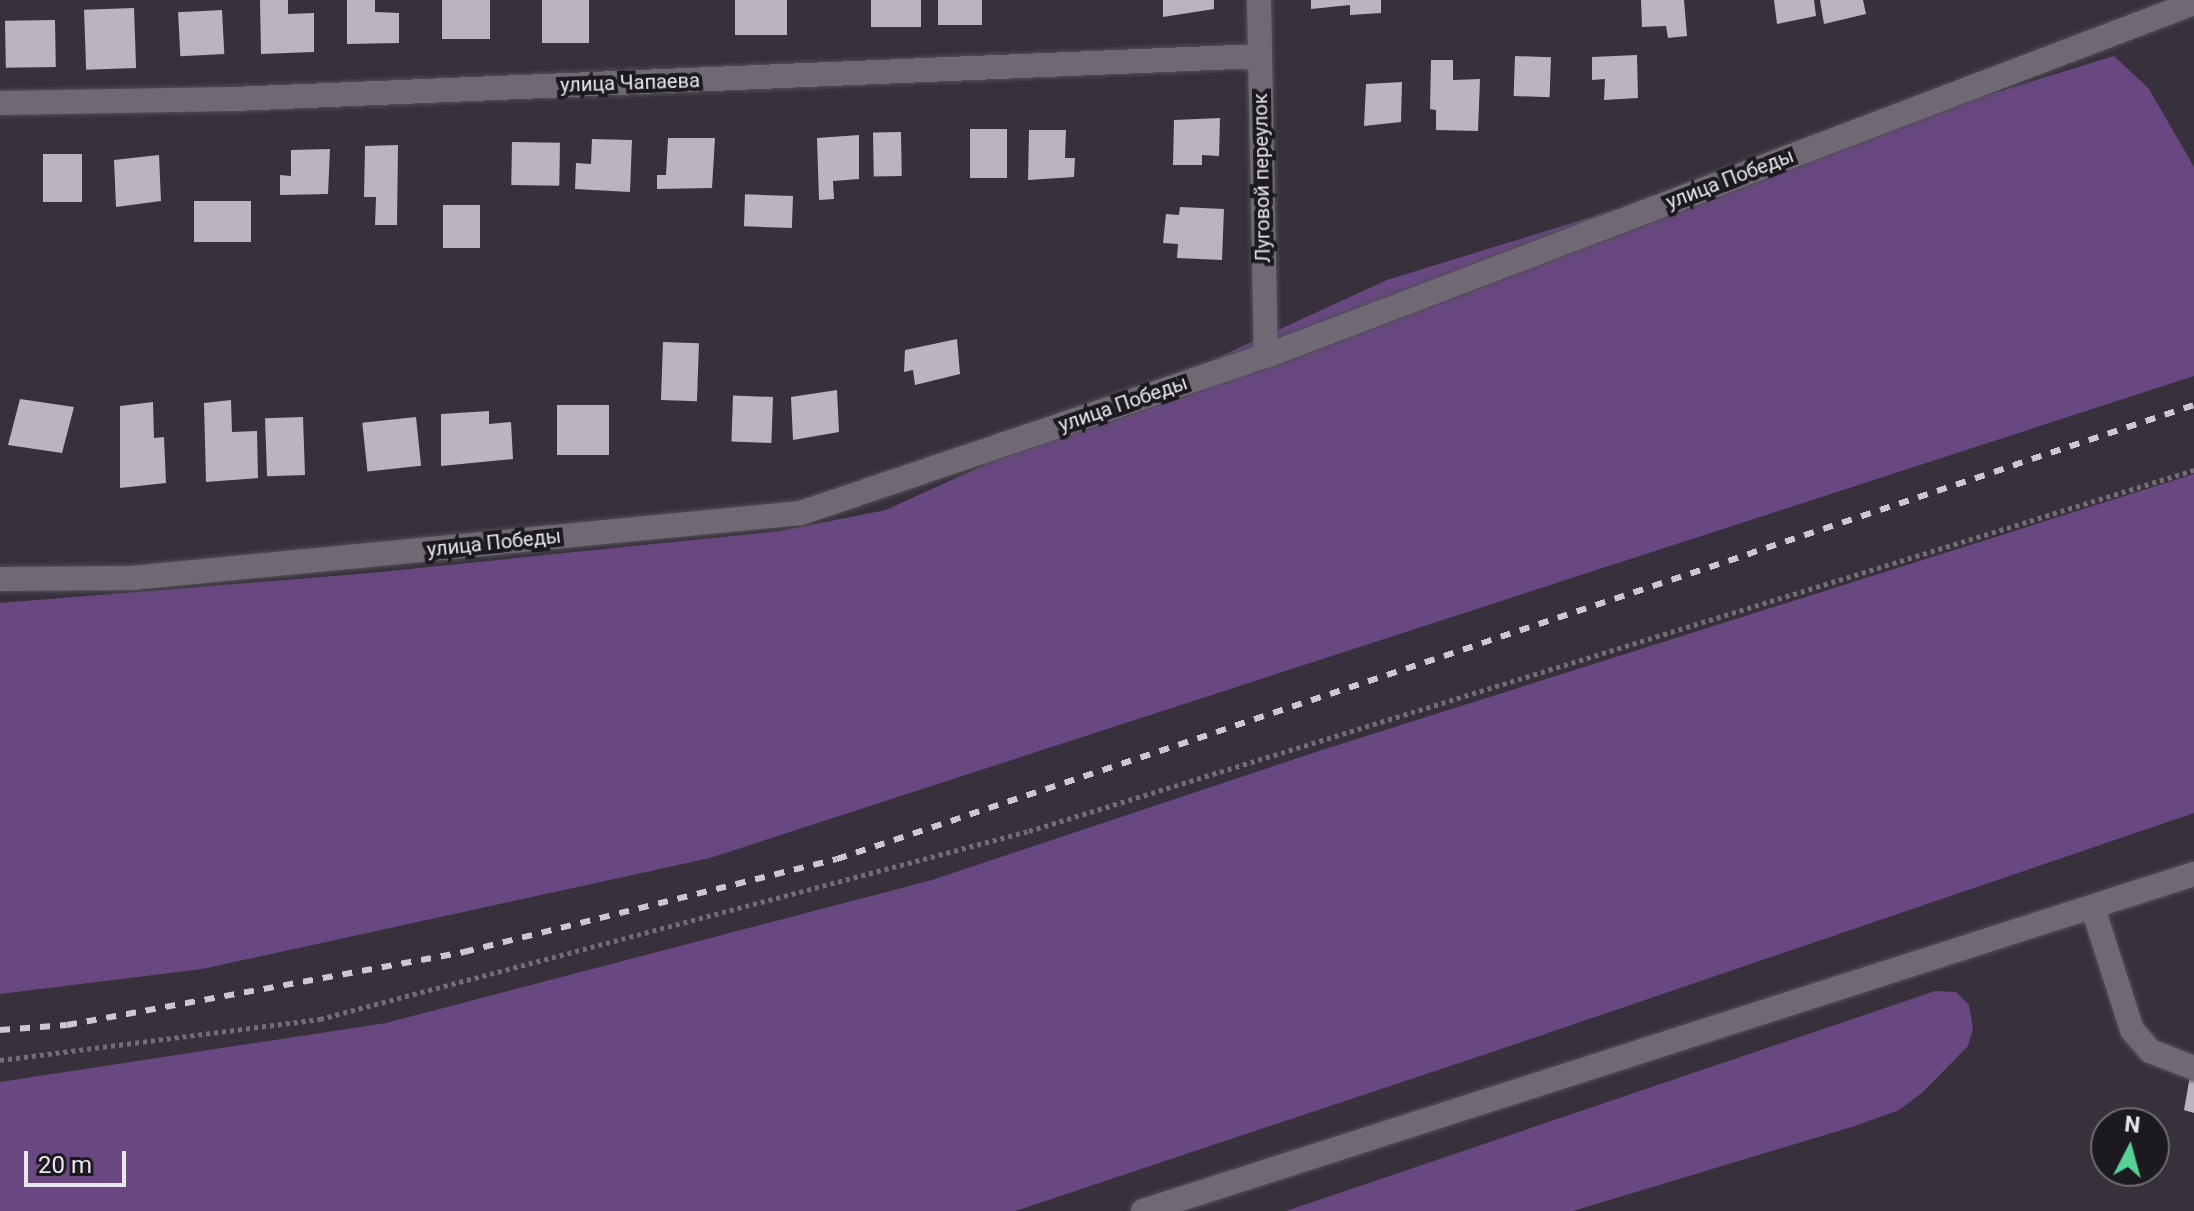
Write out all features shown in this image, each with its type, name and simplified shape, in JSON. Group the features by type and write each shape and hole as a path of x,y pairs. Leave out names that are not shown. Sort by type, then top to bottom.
{"street":[{"name":"Луговой переулок","path":"1259,0 1266,356"},
{"name":"улица Победы","path":"0,579 132,578 801,513 1266,356 2194,3"},
{"name":"улица Чапаева","path":"0,103 234,99 1260,56"},
{"path":"1143,1211 2194,874"},
{"path":"2093,908 2132,1030 2150,1051 2172,1064 2194,1068"}],"path":[{"path":"0,1060 320,1019 1029,831 2194,470"}],"shaded area":[{"path":"2114,56 2149,89 2194,167 2194,376 710,858 202,969 0,994 0,603 370,573 780,531 886,510 1387,280"},
{"path":"2194,474 2194,813 1504,1048 1015,1211 0,1211 0,1082 386,1023 932,880 1322,750"},
{"path":"1935,991 1956,992 1969,1005 1973,1029 1968,1046 1923,1092 1899,1110 1858,1125 1573,1211 1286,1211"}],"building":[{"path":"260,0 288,0 288,14 314,13 314,52 261,54"},
{"path":"347,0 375,0 375,12 399,13 399,43 347,44"},
{"path":"442,0 490,0 490,39 442,39"},
{"path":"542,0 589,0 589,43 542,43"},
{"path":"735,0 787,0 787,35 735,35"},
{"path":"871,0 921,0 921,27 871,27"},
{"path":"938,0 982,0 982,25 938,25"},
{"path":"1163,0 1214,0 1214,9 1163,17"},
{"path":"1311,0 1381,0 1381,13 1350,15 1350,5 1311,9"},
{"path":"1641,0 1684,0 1687,36 1668,38 1666,26 1642,27"},
{"path":"1774,0 1814,0 1816,16 1777,24"},
{"path":"1820,0 1863,0 1866,14 1824,24"},
{"path":"134,8 136,68 86,70 84,10"},
{"path":"222,10 224,54 180,56 178,12"},
{"path":"55,20 56,67 6,68 5,21"},
{"path":"1637,55 1638,98 1604,100 1605,79 1592,80 1592,57"},
{"path":"1515,56 1551,57 1550,97 1514,96"},
{"path":"1431,60 1453,60 1453,80 1480,79 1478,131 1436,130 1436,110 1430,109"},
{"path":"1402,82 1401,122 1364,126 1366,84"},
{"path":"1220,118 1219,156 1202,155 1202,165 1173,165 1174,120"},
{"path":"970,129 1007,129 1007,178 970,178"},
{"path":"1029,130 1066,130 1065,158 1075,158 1074,177 1028,180"},
{"path":"873,132 901,132 902,176 874,176"},
{"path":"859,135 859,179 833,181 834,199 819,200 817,138"},
{"path":"668,138 715,138 712,188 657,189 657,175 666,175"},
{"path":"592,139 632,140 630,192 575,189 576,163 591,164"},
{"path":"512,142 560,143 559,186 511,185"},
{"path":"398,145 397,225 375,225 376,197 364,197 365,146"},
{"path":"330,149 328,194 280,195 280,175 291,176 291,150"},
{"path":"43,154 82,154 82,202 43,202"},
{"path":"159,155 161,201 116,207 114,160"},
{"path":"745,194 793,196 792,228 744,226"},
{"path":"194,201 251,201 251,242 194,242"},
{"path":"443,205 480,205 480,248 443,248"},
{"path":"1180,207 1224,209 1222,260 1177,258 1178,244 1163,243 1166,214 1179,215"},
{"path":"957,339 960,374 915,385 913,370 904,372 905,350"},
{"path":"663,342 699,343 697,401 661,400"},
{"path":"837,390 839,432 793,440 791,397"},
{"path":"733,396 773,397 771,443 731,442"},
{"path":"20,399 74,407 62,453 8,445"},
{"path":"231,400 232,432 257,431 258,478 206,482 204,403"},
{"path":"153,402 154,438 164,437 166,483 120,488 120,406"},
{"path":"557,405 609,405 609,455 557,455"},
{"path":"489,411 489,424 511,422 513,459 441,466 441,414"},
{"path":"303,417 305,475 267,476 265,418"},
{"path":"416,417 421,466 367,471 362,423"},
{"path":"2191,1070 2194,1071 2194,1113 2184,1110"}],"railway":[{"path":"0,1030 67,1025 464,952 837,859 2194,405"}]}
